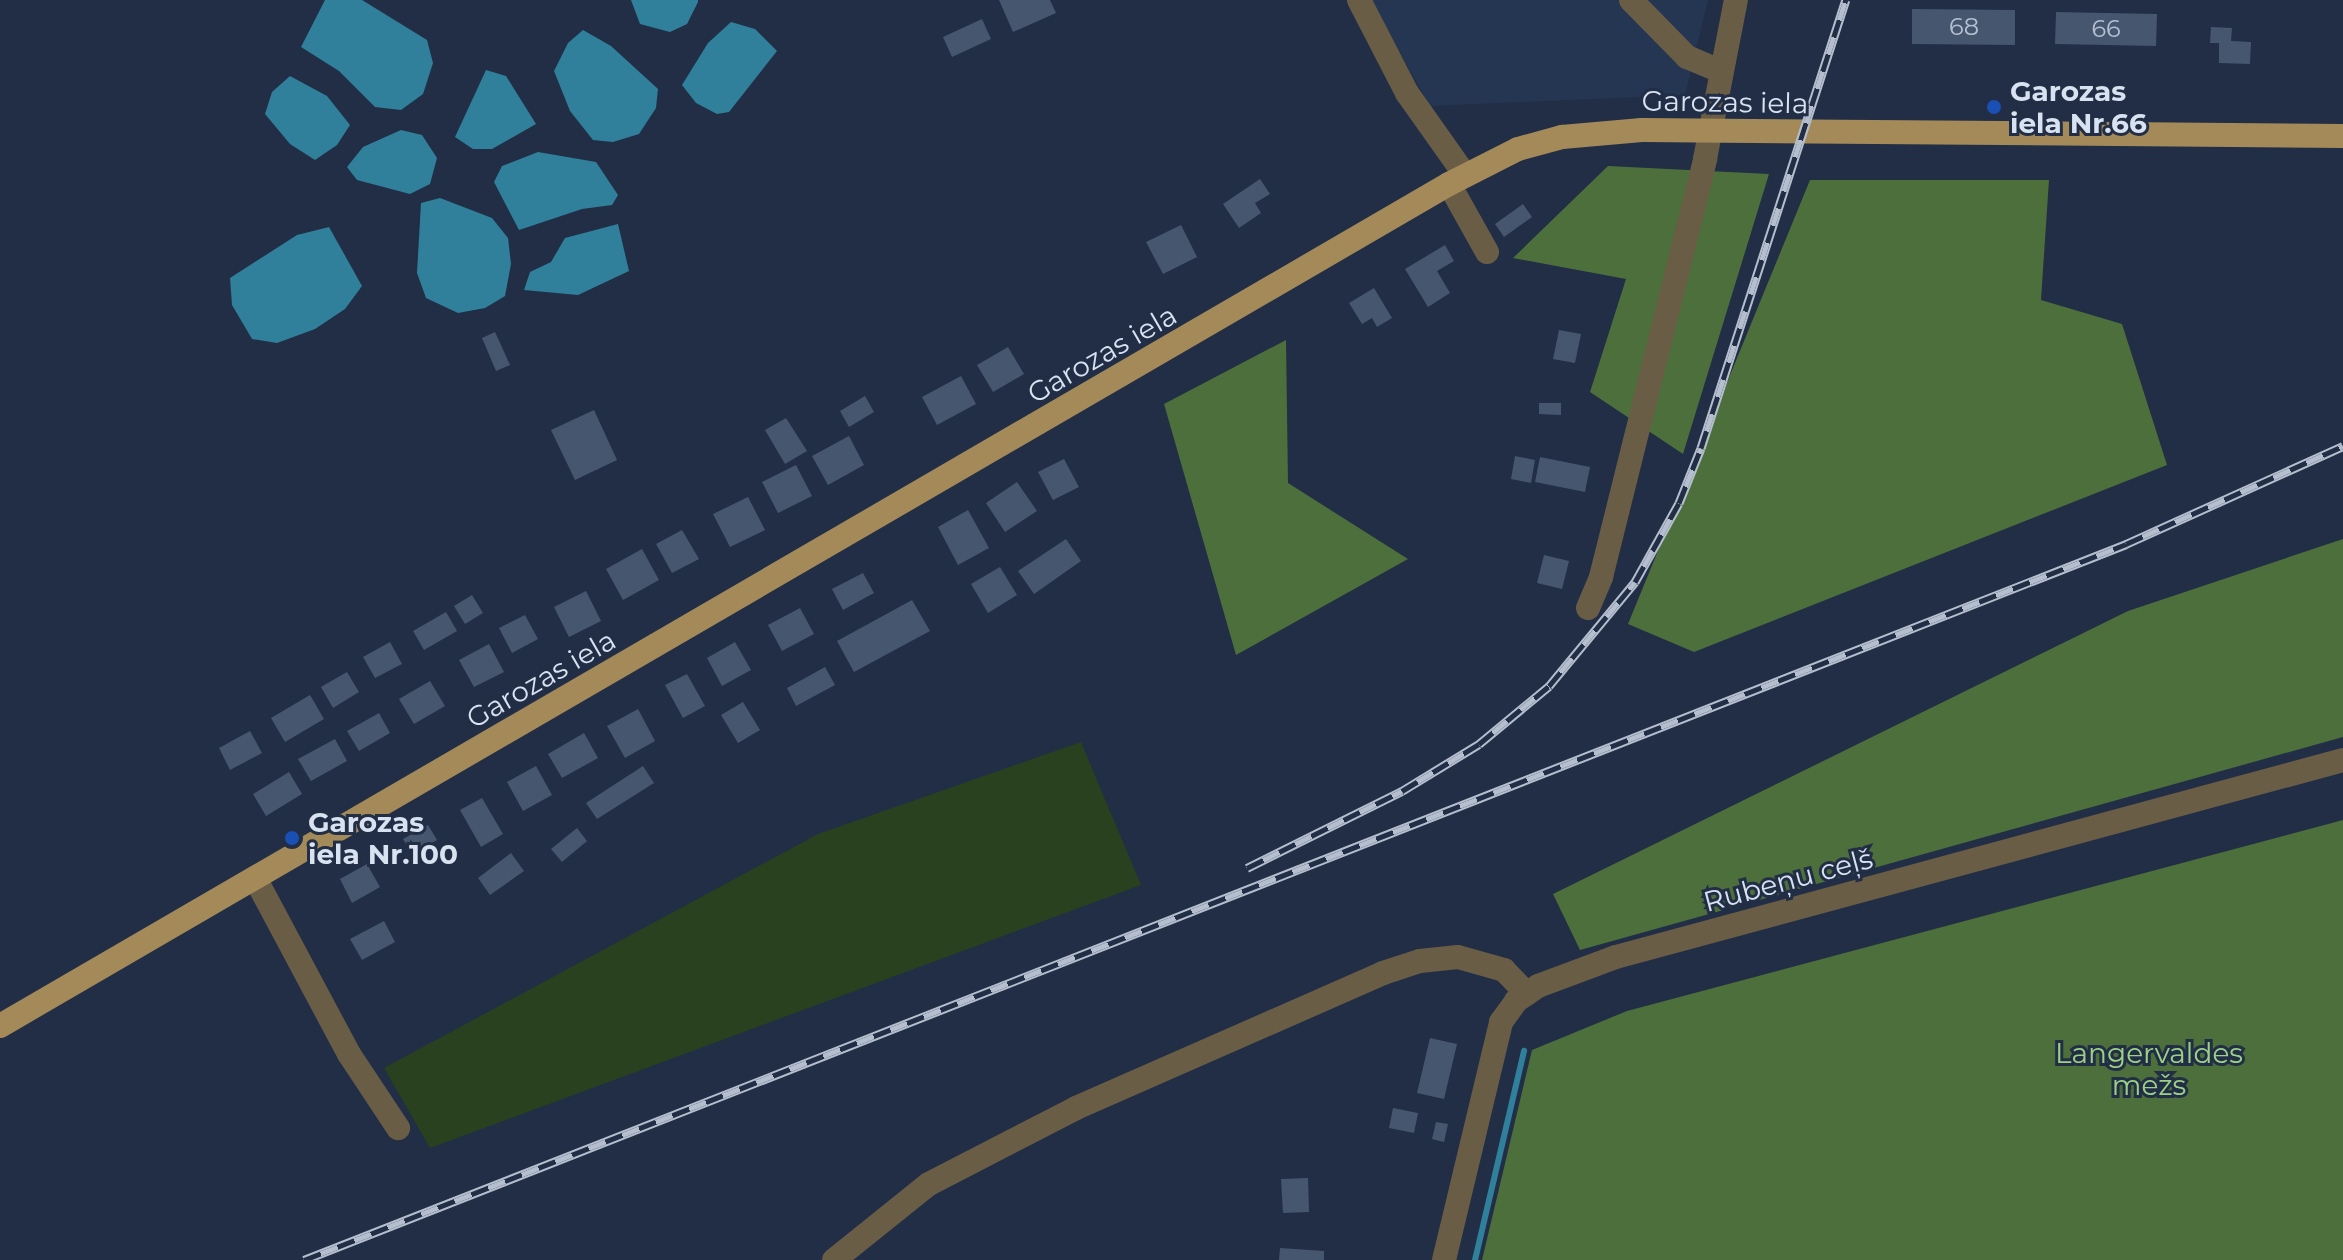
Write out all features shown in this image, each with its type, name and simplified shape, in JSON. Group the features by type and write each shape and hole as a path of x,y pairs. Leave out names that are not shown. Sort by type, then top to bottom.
{"main road":[{"name":"Garozas iela","path":"0,1026 1457,180 1518,149 1562,137 1711,131 2343,136"}],"street":[{"path":"1359,0 1457,180 1487,252"},
{"path":"1631,0 1687,57 1720,71"},
{"path":"1588,608 1601,577 1711,131 1720,71 1736,0"},
{"name":"Rubeņu ceļš","path":"1444,1260 1501,1022 1527,994 1616,957 2343,760"},
{"path":"255,878 349,1054 398,1128"},
{"path":"834,1260 929,1184 1076,1108 1383,973 1420,961 1458,957 1504,970 1527,994"}],"shaded area":[{"path":"325,0 362,0 427,40 433,63 423,94 401,110 375,107 339,71 301,47"},
{"path":"631,0 698,2 687,24 670,32 640,24"},
{"path":"1370,0 1708,0 1685,95 1430,106"},
{"path":"731,22 755,29 777,51 729,112 717,114 696,103 682,85 708,43"},
{"path":"583,30 611,46 658,89 656,108 639,134 613,142 593,140 570,111 554,71 568,43"},
{"path":"486,70 506,76 536,124 492,149 473,149 455,137"},
{"path":"290,76 327,96 350,125 337,145 315,160 290,144 265,114 272,92"},
{"path":"401,130 422,135 437,158 430,184 410,194 357,180 347,167 363,147"},
{"path":"538,152 596,162 618,195 612,205 582,209 519,230 494,182 502,166"},
{"path":"440,198 492,218 508,238 511,264 505,296 485,308 458,313 426,298 417,273 421,203"},
{"path":"618,224 629,271 578,295 524,290 530,272 551,262 565,238"},
{"path":"329,227 362,286 345,309 315,329 277,343 252,339 232,305 230,278 297,235"}],"green space":[{"path":"1608,166 1769,174 1683,454 1590,392 1626,279 1513,258"},
{"path":"1810,180 2049,180 2041,300 2122,324 2167,465 1694,652 1628,624"},
{"path":"1286,340 1288,483 1408,559 1236,655 1164,404"},
{"path":"2343,539 2343,737 1580,950 1553,894 2128,611"},
{"path":"1081,742 1141,885 430,1148 384,1068 818,834"},
{"name":"Langervaldes mežs","path":"2343,820 2343,1260 1482,1260 1532,1050 1627,1011"}],"building":[{"path":"999,0 1050,0 1056,13 1013,32"},
{"path":"1912,9 2015,10 2015,45 1912,44"},
{"path":"2056,12 2157,14 2156,46 2055,44"},
{"path":"982,19 991,39 952,57 943,37"},
{"path":"2211,27 2232,28 2231,41 2251,42 2250,64 2219,63 2219,43 2210,43"},
{"path":"1260,179 1270,194 1255,203 1261,213 1239,228 1223,204"},
{"path":"1523,204 1532,217 1504,237 1495,224"},
{"path":"1181,225 1197,257 1163,274 1146,242"},
{"path":"1445,245 1454,261 1437,271 1450,293 1428,307 1405,269"},
{"path":"1374,288 1392,318 1377,327 1372,318 1362,324 1349,303"},
{"path":"1559,330 1581,334 1575,363 1553,359"},
{"path":"495,332 510,365 496,371 482,338"},
{"path":"1008,347 1024,374 993,392 977,365"},
{"path":"961,376 976,404 937,425 922,397"},
{"path":"865,396 874,412 849,427 840,411"},
{"path":"1539,403 1561,403 1561,415 1539,414"},
{"path":"594,410 617,460 575,480 551,430"},
{"path":"786,418 807,451 785,464 765,430"},
{"path":"849,436 864,465 828,485 812,456"},
{"path":"1515,456 1535,460 1531,483 1511,479"},
{"path":"1540,457 1590,467 1585,492 1535,482"},
{"path":"1064,459 1079,487 1053,500 1038,472"},
{"path":"796,465 812,496 778,513 762,482"},
{"path":"1017,482 1037,511 1005,532 986,503"},
{"path":"748,497 765,530 730,547 713,514"},
{"path":"968,510 989,548 958,565 938,527"},
{"path":"682,530 699,559 672,573 656,544"},
{"path":"1066,539 1081,561 1034,594 1018,571"},
{"path":"642,549 659,580 623,600 606,569"},
{"path":"1544,555 1569,561 1562,589 1537,583"},
{"path":"1000,567 1017,595 988,613 971,584"},
{"path":"863,573 874,593 843,610 832,589"},
{"path":"586,591 601,621 569,637 554,607"},
{"path":"472,595 483,613 465,624 454,606"},
{"path":"912,600 930,631 854,672 837,641"},
{"path":"800,608 814,634 782,651 768,625"},
{"path":"446,612 457,631 424,650 413,631"},
{"path":"525,615 538,639 512,653 499,628"},
{"path":"390,642 402,664 375,678 363,657"},
{"path":"735,642 751,670 722,686 707,658"},
{"path":"489,644 504,672 474,687 459,660"},
{"path":"825,667 835,685 796,706 787,688"},
{"path":"347,672 359,692 333,708 321,687"},
{"path":"687,674 705,706 683,718 665,685"},
{"path":"430,681 445,706 414,724 399,699"},
{"path":"310,695 324,719 285,742 271,718"},
{"path":"743,702 760,730 738,743 721,715"},
{"path":"638,709 655,741 625,758 607,726"},
{"path":"379,713 390,733 359,751 347,731"},
{"path":"250,731 262,753 230,770 219,748"},
{"path":"584,733 598,758 562,778 548,754"},
{"path":"335,739 347,761 311,781 298,759"},
{"path":"536,766 552,795 523,811 507,782"},
{"path":"643,766 654,783 597,819 586,803"},
{"path":"289,772 302,794 266,816 253,794"},
{"path":"482,798 503,834 481,847 460,810"},
{"path":"428,825 437,840 412,854 403,839"},
{"path":"577,828 587,841 562,862 551,849"},
{"path":"511,853 524,871 490,895 478,878"},
{"path":"367,864 380,887 352,903 340,879"},
{"path":"384,921 395,942 362,960 350,939"},
{"path":"1430,1038 1457,1044 1444,1099 1417,1093"},
{"path":"1393,1108 1418,1113 1414,1133 1389,1128"},
{"path":"1436,1122 1448,1124 1444,1142 1432,1139"},
{"path":"1308,1178 1309,1212 1283,1213 1281,1179"},
{"path":"1280,1248 1324,1251 1324,1260 1279,1260"}],"waterway":[{"path":"1475,1260 1524,1051"}],"railway":[{"path":"1247,868 1402,791 1479,744 1549,686 1635,582 1679,503 1701,448 1846,0"},
{"path":"304,1260 2126,544 2343,446"}],"place":[{"name":"Garozas iela Nr.66","path":"1994,107"},
{"name":"Garozas iela Nr.100","path":"292,838"}]}
